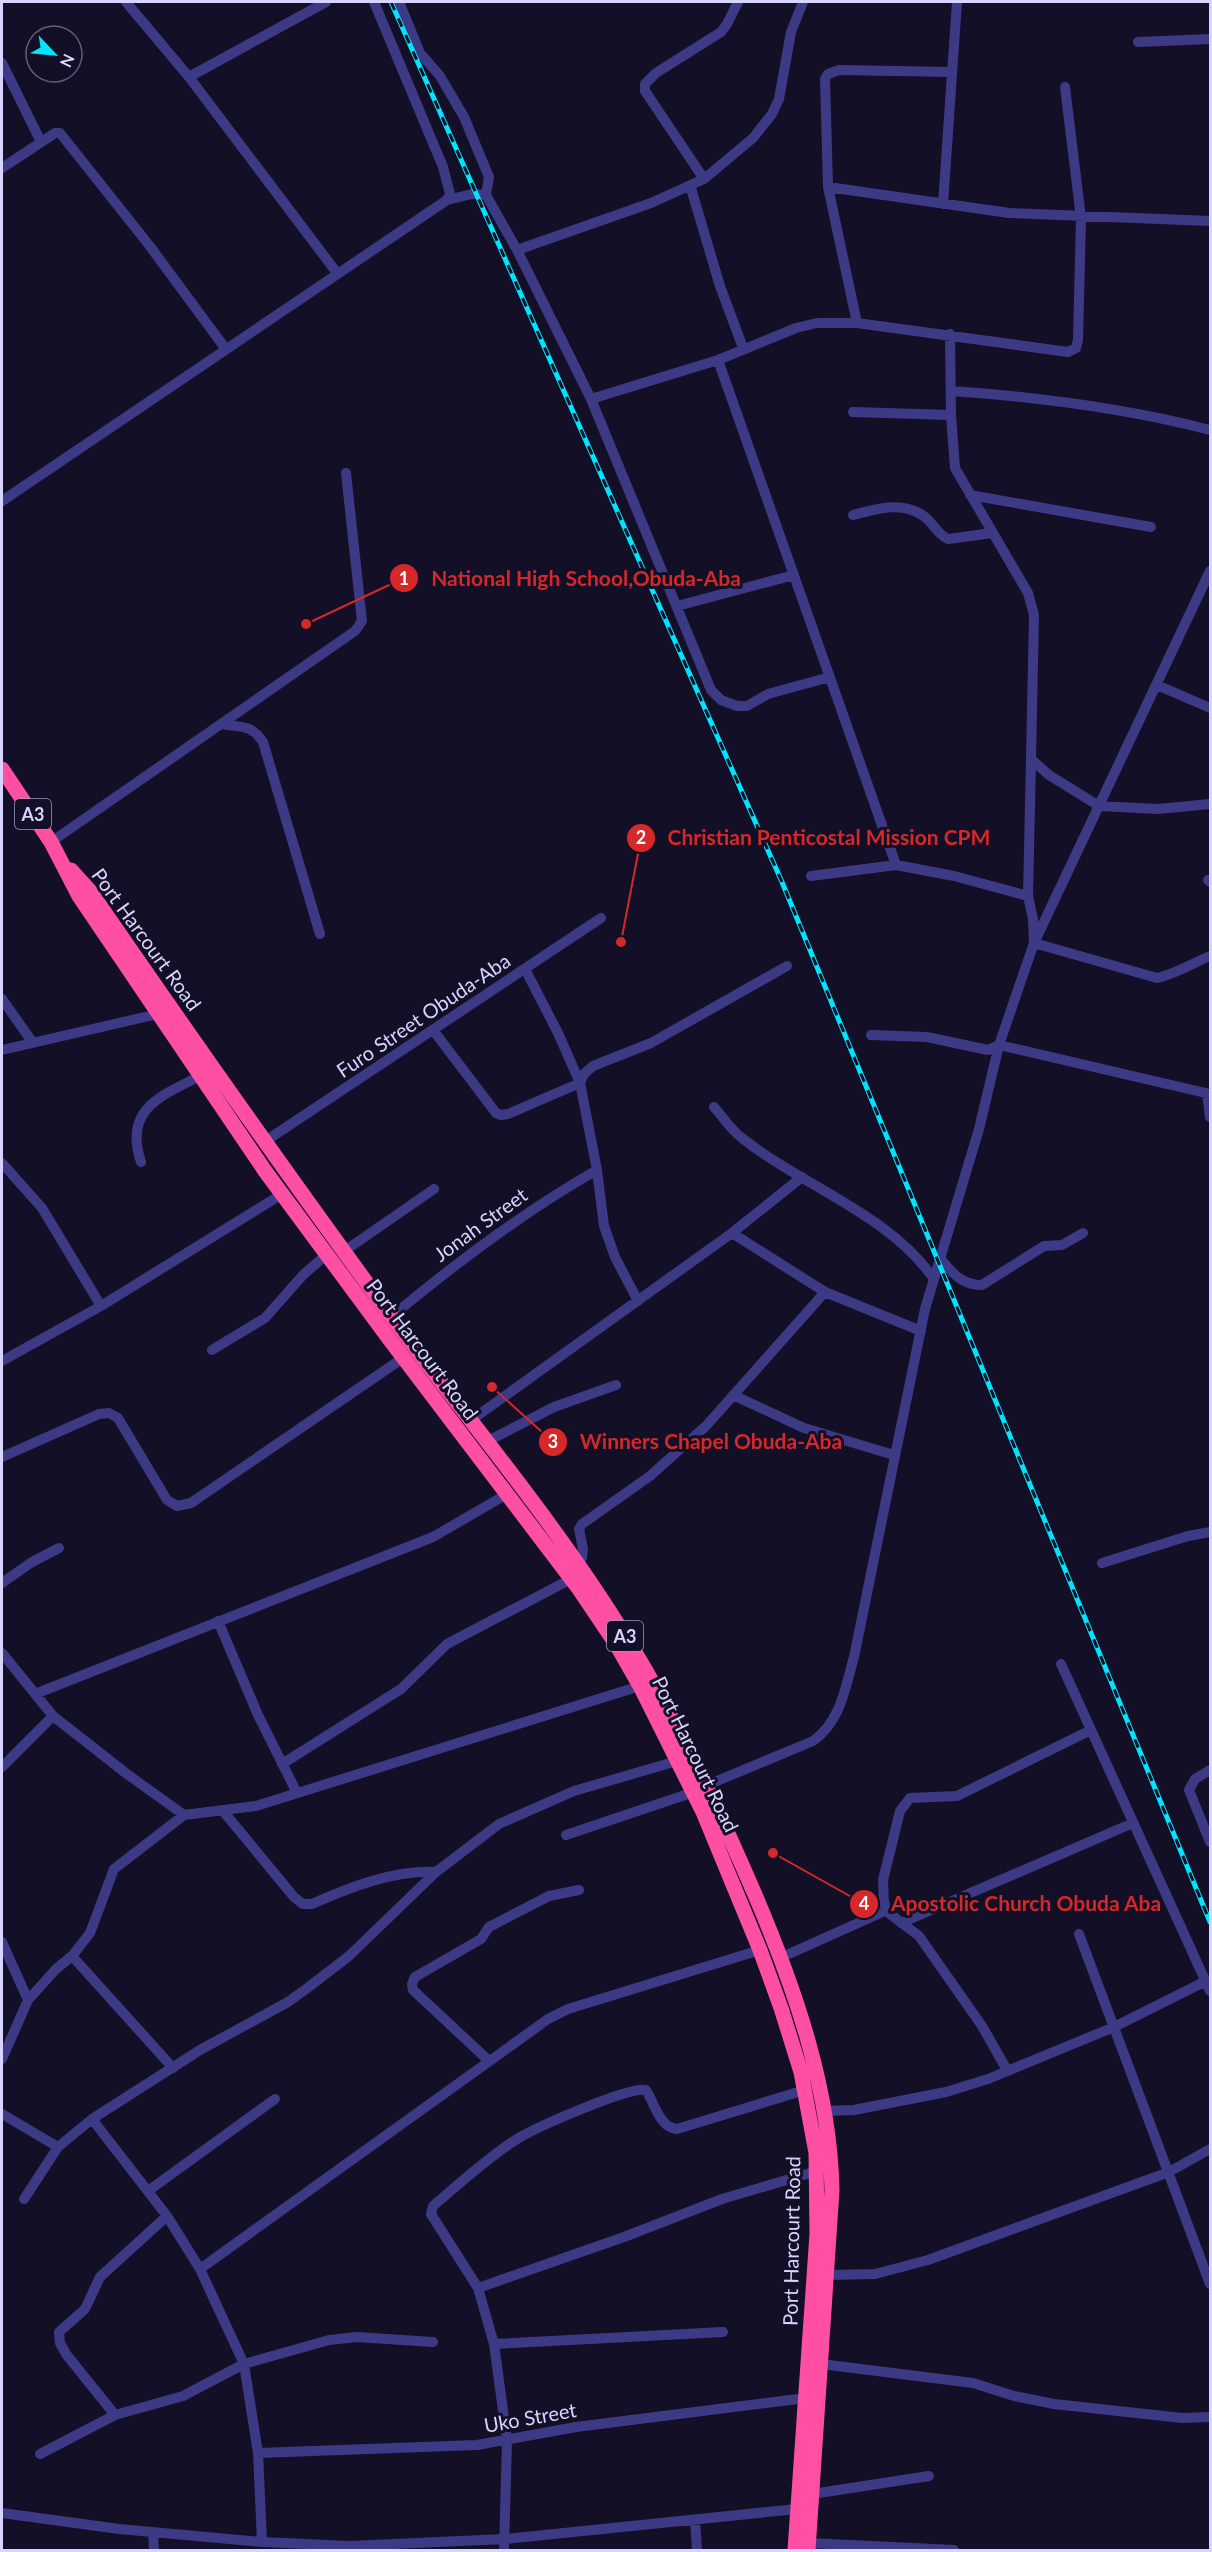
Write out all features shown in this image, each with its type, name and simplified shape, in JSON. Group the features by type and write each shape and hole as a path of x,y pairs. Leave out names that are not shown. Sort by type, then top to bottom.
{"highway":[{"name":"A3","path":"3,773 63,861"},
{"name":"Port Harcourt Road","path":"63,861 79,897 282,1194 571,1579 616,1644 640,1686 667,1724 677,1761 700,1789 788,2027 805,2090 813,2136 817,2171 817,2234 795,2550"},
{"name":"Port Harcourt Road","path":"63,861 90,891 264,1142 391,1317 575,1563 627,1639 780,1958 810,2049 830,2143 832,2190 809,2547"}],"street":[{"path":"126,2 189,77 337,273"},
{"path":"189,77 326,2"},
{"path":"374,2 442,167 450,194 447,200"},
{"path":"399,2 420,53 440,76 464,117 489,177 486,195 517,250 591,399 711,690 721,700 737,706 747,706 768,694 830,677"},
{"path":"704,179 645,91 645,84 656,73 721,32 738,2"},
{"path":"517,250 651,202 704,179 753,138 772,114 779,99 791,32 803,2"},
{"path":"943,204 957,2"},
{"path":"1138,42 1210,39"},
{"path":"2,63 40,142"},
{"path":"856,322 828,187 825,79 828,74 839,70 952,72"},
{"path":"591,399 718,360 796,328 817,323 856,322 1068,352 1076,348 1081,218 1065,87"},
{"path":"2,168 40,142 55,133 60,133 149,246 225,348"},
{"path":"690,185 720,286 743,348"},
{"path":"828,187 1009,213 1081,218 1210,220"},
{"path":"2,501 447,200 472,194 486,195"},
{"path":"950,334 951,414 955,468 1028,593 1034,615 1028,896 1033,919 1034,943"},
{"path":"718,360 896,865"},
{"path":"951,391 1115,408 1163,417 1210,430"},
{"path":"853,412 951,414"},
{"path":"51,842 355,631 362,621 346,473"},
{"path":"970,495 1151,527"},
{"path":"853,515 885,507 910,509 926,518 942,537 948,539 992,533"},
{"path":"566,1835 700,1789 813,1741 824,1733 840,1708 854,1657 921,1330 979,1128 999,1045 1034,943 1210,571"},
{"path":"677,606 794,575"},
{"path":"1157,685 1210,708"},
{"path":"223,724 250,728 263,742 320,934"},
{"path":"1031,759 1048,775 1099,807 1149,809 1210,804"},
{"path":"811,876 896,865 954,876 1028,896"},
{"name":"Furo Street Obuda-Aba","path":"264,1142 602,918"},
{"path":"1034,943 1157,978 1170,975 1178,969 1210,956"},
{"path":"433,1030 491,1108 501,1115 579,1083 584,1074 593,1066 651,1043 787,966"},
{"path":"525,969 558,1033 579,1083 597,1170 606,1234 638,1300"},
{"path":"2,999 33,1042"},
{"path":"2,1050 158,1014"},
{"path":"871,1035 927,1037 988,1050 999,1045 1209,1094 1210,1117"},
{"path":"141,1162 137,1149 137,1137 140,1121 146,1108 156,1099 200,1076"},
{"path":"714,1107 742,1138 886,1231 923,1263 934,1279"},
{"path":"2,1163 42,1208 102,1306"},
{"name":"Jonah Street","path":"391,1317 471,1251 546,1198 597,1170"},
{"path":"470,1421 732,1233 802,1178"},
{"path":"343,1251 434,1189"},
{"path":"2,1361 102,1306 282,1194"},
{"path":"732,1233 825,1292 921,1330"},
{"path":"940,1258 954,1275 966,1283 982,1285 1044,1246 1062,1245 1083,1233"},
{"path":"212,1350 265,1318 303,1275 326,1255"},
{"path":"575,1563 582,1558 583,1549 579,1528 582,1524 650,1476 706,1426 825,1292"},
{"path":"2,1457 99,1414 109,1413 118,1418 167,1500 177,1506 191,1503 403,1358"},
{"path":"486,1442 554,1407 616,1385"},
{"path":"733,1395 815,1432 894,1455"},
{"path":"35,1694 433,1537 507,1494"},
{"path":"1102,1563 1188,1536 1210,1532"},
{"path":"2,1583 32,1562 59,1548"},
{"path":"282,1764 401,1689 447,1644 571,1579"},
{"path":"218,1621 258,1715 297,1793"},
{"path":"2,1653 53,1716 184,1815"},
{"path":"824,2111 854,2110 946,2092 1114,2027 1208,1986 1061,1664"},
{"path":"2,2059 34,1991 72,1956 95,1923 114,1869 184,1815 256,1806 640,1686"},
{"path":"2,1767 53,1716"},
{"path":"1007,2070 982,2026 919,1936 887,1910 884,1903 883,1880 900,1811 910,1798 957,1796 1091,1730"},
{"path":"24,2199 58,2147 92,2119 173,2067 306,1989 349,1956 436,1872 499,1824 574,1791 677,1761"},
{"path":"1210,1770 1195,1779 1189,1790 1210,1842"},
{"path":"223,1811 294,1897 303,1904 312,1904 388,1877 414,1871 436,1872"},
{"path":"901,1923 1133,1823"},
{"path":"488,2060 413,1990 412,1984 415,1977 481,1939 489,1927 549,1896 579,1890"},
{"path":"780,1958 887,1910"},
{"path":"1079,1934 1210,2284"},
{"path":"2,1942 28,2000"},
{"path":"200,2269 530,2030 568,2009 760,1950"},
{"path":"72,1956 173,2067"},
{"path":"504,2550 507,2440 494,2344 478,2288 431,2214 432,2210 467,2178 518,2139 605,2100 640,2089 646,2090 664,2124 669,2128 677,2129 805,2090"},
{"path":"148,2191 275,2099"},
{"path":"2,2114 58,2147"},
{"path":"92,2119 167,2216 200,2269 244,2364 258,2453 262,2542"},
{"path":"827,2276 875,2274 928,2260 1169,2172 1210,2149"},
{"path":"478,2288 624,2237 722,2199 817,2171"},
{"path":"115,2415 66,2354 60,2343 59,2332 85,2309 100,2277 167,2216"},
{"path":"494,2344 723,2332"},
{"path":"40,2454 115,2415 183,2396 244,2364 329,2340 357,2337 433,2342"},
{"path":"821,2364 973,2383 1054,2404 1182,2418 1210,2417"},
{"name":"Uko Street","path":"258,2453 477,2445 576,2427 806,2398"},
{"path":"812,2494 929,2476"},
{"path":"2,2513 153,2532 262,2542 349,2546 505,2539 798,2509"},
{"path":"695,2520 697,2550"},
{"path":"153,2532 154,2550"},
{"path":"809,2547 954,2550"}],"railway":[{"path":"391,2 782,882 1210,1922"}],"place":[{"name":"National High School,Obuda-Aba","path":"306,624"},
{"name":"Christian Penticostal Mission CPM","path":"621,942"},
{"name":"Winners Chapel Obuda-Aba","path":"492,1387"},
{"name":"Apostolic Church Obuda Aba","path":"773,1853"}]}
